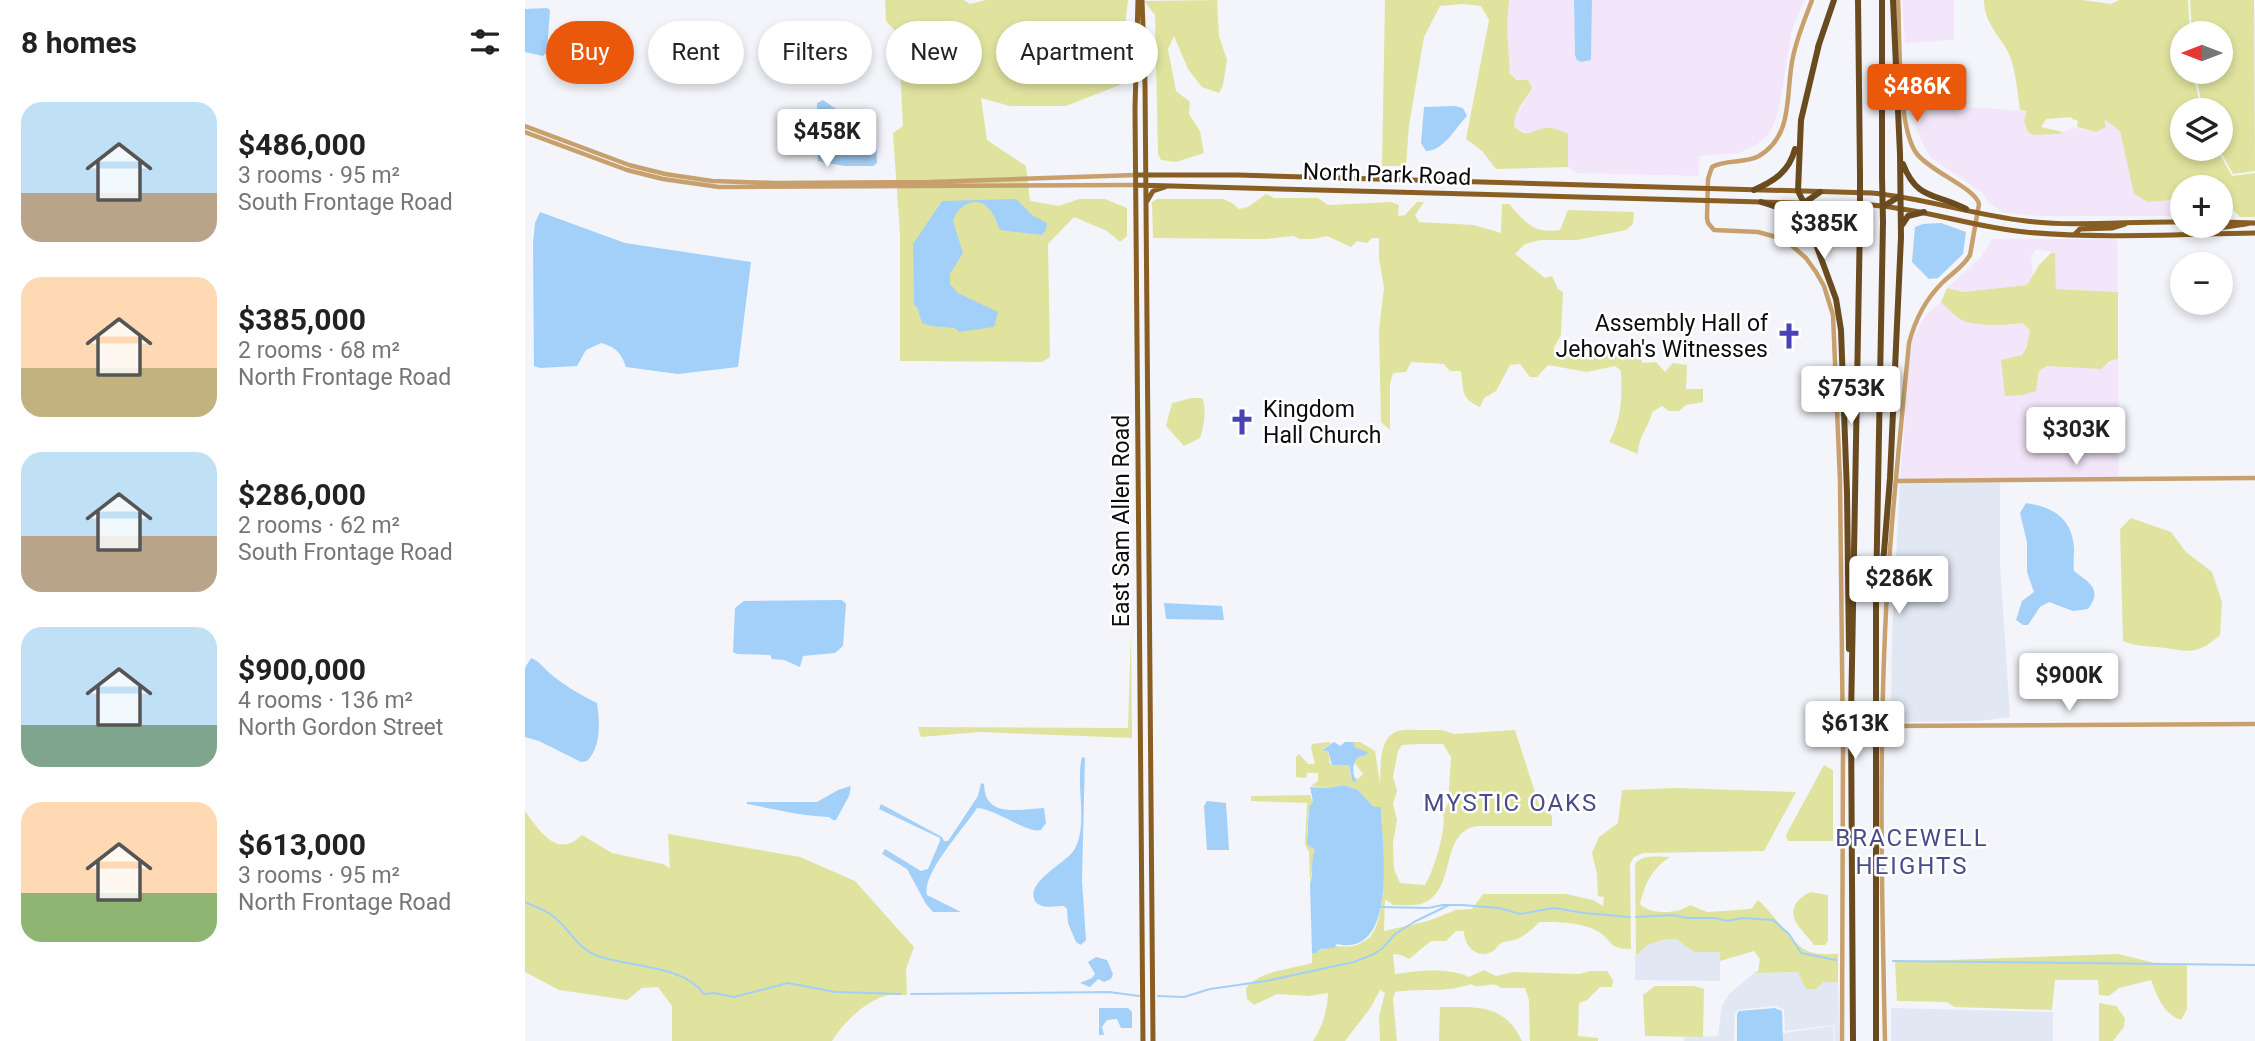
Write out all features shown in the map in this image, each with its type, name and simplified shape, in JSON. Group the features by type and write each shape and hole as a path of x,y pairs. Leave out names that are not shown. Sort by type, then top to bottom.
{"highway":[{"path":"1754,190 1774,181 1792,160 1804,88 1834,0"},
{"path":"1851,718 1860,221 1858,0"},
{"path":"1876,1041 1876,593 1883,222 1882,0"},
{"path":"1876,593 1881,575 1889,478 1901,237 1893,0"},
{"path":"1819,44 1801,120 1798,191 1836,299 1842,330 1851,718 1853,1041"},
{"path":"1900,154 1907,174 1920,189 1937,200 1966,209"},
{"path":"1804,203 1820,192"},
{"path":"1884,206 1900,196"},
{"path":"1761,202 1794,215 1813,236"},
{"path":"1901,237 1906,218 1911,214 1924,212"}],"main road":[{"name":"East Sam Allen Road","path":"1140,0 1145,175 1153,1041"},
{"name":"East Sam Allen Road","path":"1140,0 1135,59 1143,1041"},
{"name":"North Park Road","path":"1136,175 1237,174 1798,191 1900,196 2038,222 2170,222"},
{"name":"North Park Road","path":"1136,185 1884,206 2023,232 2170,234"},
{"path":"1145,208 1151,192 1172,185"},
{"path":"2075,234 2080,229 2112,228 2128,222"},
{"path":"2233,222 2253,223"},
{"path":"2233,228 2253,223"},
{"name":"North Park Road","path":"2233,233 2255,233"}],"street":[{"path":"1812,0 1793,55 1786,119 1780,133 1769,148 1751,159 1719,163 1712,167 1708,174 1708,223 1714,230 1758,232 1776,237 1799,251 1824,286 1833,315 1842,637 1842,1041"},
{"path":"1885,1041 1883,726 1888,581 1909,343 1913,327 1931,295 1970,256 1978,212 1976,196 1929,167 1915,153 1908,137 1903,111 1898,0"},
{"name":"North Park Road","path":"525,126 629,165 712,181 891,182 1136,175"},
{"name":"North Park Road","path":"525,132 627,170 663,180 719,187 1136,185"},
{"path":"1897,481 2255,478"},
{"path":"1883,726 2255,724"}],"shaded area":[{"path":"1509,0 1574,0 1575,55 1591,60 1592,0 1804,0 1791,33 1779,110 1770,133 1755,146 1739,153 1700,156 1698,176 1576,173 1568,167 1567,134 1546,128 1532,134 1514,126 1514,117 1532,88 1510,74 1507,26"},
{"path":"1902,0 1954,0 1954,40 1905,43"},
{"path":"1911,103 2027,111 2028,132 2033,135 2059,134 2073,127 2091,131 2103,118 2120,131 2126,155 2148,202 2170,200 2170,216 2041,216 2004,213 1989,203 1983,193 1930,157 1917,132"},
{"path":"1992,239 2117,239 2118,292 2056,289 2055,253 2037,249 2031,256 2033,275 2027,285 1963,292 1947,288 1982,256"},
{"path":"1941,302 1955,316 2009,326 2022,323 2030,330 2031,337 2022,355 2013,358 2038,382 2039,371 2047,366 2105,365 2118,359 2119,477 1900,479 1911,343 1924,317"},
{"path":"2000,482 2000,563 2010,717 1979,721 1891,722 1892,635 1900,483"},
{"path":"1676,939 1694,952 1720,952 1720,981 1635,980 1635,955 1648,945"},
{"path":"1799,972 1824,982 1838,982 1839,1041 1835,1041 1834,1025 1785,1031 1784,1010 1775,1006 1738,1010 1735,1014 1734,1041 1684,1041 1684,1037 1718,1036 1722,1006 1729,994 1754,973"},
{"path":"1891,1008 2053,1012 2053,1041 1891,1041"},
{"path":"1833,1026 1834,1041 1783,1041 1783,1033"}],"green space":[{"path":"885,0 964,0 970,4 986,0 1128,0 1126,21 996,21 996,84 1122,84 1066,106 1010,106 981,98 987,140 1026,166 1030,201 1059,206 1079,199 1105,199 1127,208 1127,236 1120,242 1107,231 1074,217 1048,244 1050,357 1042,362 900,361 900,235 893,133 903,126 901,84 982,84 982,21 886,21"},
{"path":"1217,0 1219,36 1227,60 1219,93 1202,87 1188,69 1174,36 1168,49 1176,91 1190,102 1189,114 1200,131 1204,153 1176,162 1161,160 1158,154 1158,21 1155,21 1155,15 1144,1"},
{"path":"1385,0 1509,0 1507,26 1510,74 1517,80 1528,80 1532,88 1518,111 1514,126 1526,133 1548,128 1568,134 1568,167 1496,169 1482,151 1466,139 1489,20 1481,6 1463,4 1440,6 1424,37 1409,125 1406,166 1382,166"},
{"path":"1984,0 2082,0 2111,4 2119,0 2188,0 2189,21 2170,21 2170,84 2196,84 2198,98 2170,98 2170,161 2224,161 2231,175 2170,175 2170,200 2148,202 2134,194 2120,131 2104,119 2106,127 2096,132 2077,127 2078,121 2071,117 2046,119 2041,127 2063,132 2059,134 2033,135 2028,132 2024,121 2027,111 2020,110 2010,57 1989,21"},
{"path":"2190,0 2254,0 2255,171 2233,174 2226,161 2233,161 2233,98 2200,98 2198,84 2233,84 2233,21 2191,21"},
{"path":"2255,173 2255,217 2240,217 2233,210 2233,176"},
{"path":"1266,194 1274,198 1318,198 1328,205 1391,202 1399,205 1398,216 1405,215 1417,202 1424,202 1415,215 1419,222 1474,225 1501,233 1502,204 1509,204 1536,229 1551,231 1560,230 1568,210 1634,212 1633,224 1626,230 1577,240 1541,240 1525,244 1515,254 1545,278 1552,276 1558,289 1563,292 1561,335 1553,349 1596,355 1617,351 1635,340 1642,344 1642,363 1656,362 1665,372 1673,363 1687,365 1686,389 1703,389 1703,402 1686,405 1679,411 1669,411 1662,406 1652,412 1639,443 1638,454 1609,442 1617,425 1621,399 1621,371 1615,366 1587,372 1548,365 1537,377 1530,377 1520,364 1510,365 1496,391 1484,398 1480,407 1466,397 1461,371 1450,371 1444,364 1411,362 1406,372 1393,373 1390,384 1390,430 1381,422 1379,330 1384,288 1379,238 1372,238 1367,243 1357,241 1351,247 1327,236 1313,239 1293,236 1266,239 1153,238 1152,202 1157,199 1223,199 1239,209 1248,207"},
{"path":"2051,253 2055,253 2056,289 2118,292 2118,359 2110,361 2101,369 2047,366 2039,371 2036,391 2005,396 2001,360 2022,355 2030,330 2022,323 1993,325 1964,321 1941,302 1947,288 1963,292 2027,285 2039,265"},
{"path":"1202,398 1204,423 1200,438 1184,446 1166,426 1172,403"},
{"path":"2131,518 2171,532 2186,552 2212,572 2222,602 2220,635 2204,647 2184,651 2140,646 2123,641 2120,529"},
{"path":"1131,631 1132,738 980,732 921,737 918,727 1128,728"},
{"path":"1406,730 1442,730 1454,734 1515,730 1539,805 1547,807 1552,816 1552,826 1476,826 1464,831 1452,851 1440,888 1432,898 1421,904 1411,905 1393,905 1385,899 1384,931 1428,921 1456,910 1472,909 1483,894 1566,894 1593,900 1603,906 1604,897 1598,896 1592,853 1599,837 1618,823 1622,790 1678,788 1796,792 1764,851 1643,853 1634,857 1630,864 1631,949 1615,946 1599,932 1585,926 1539,922 1523,936 1501,943 1487,953 1477,953 1466,942 1464,931 1456,931 1446,941 1431,941 1409,959 1393,954 1395,974 1442,971 1469,977 1484,970 1496,976 1513,972 1580,974 1607,971 1613,980 1612,987 1600,987 1587,1000 1579,1003 1578,1036 1598,1038 1598,1041 1530,1041 1529,1000 1525,988 1471,984 1395,992 1393,999 1397,1041 1380,1041 1379,1017 1385,993 1380,990 1371,1007 1345,1041 1313,1041 1324,1018 1328,993 1308,996 1277,994 1254,1005 1247,999 1246,988 1267,974 1312,963 1312,953 1328,947 1355,945 1370,937 1376,926 1383,893 1381,807 1374,807 1358,790 1344,785 1327,788 1311,786 1318,781 1318,773 1307,773 1306,778 1296,777 1296,757 1299,754 1308,764 1315,764 1312,744 1329,742 1331,744 1322,749 1328,751 1330,764 1349,765 1351,778 1357,781 1353,776 1358,779 1363,774 1354,762 1366,755 1356,748 1353,742 1360,742 1375,751 1380,784 1382,754 1392,734","holes":["1443,744 1451,757 1448,804 1443,812 1443,828 1436,860 1425,885 1400,883 1394,869 1393,843 1397,820 1393,804 1397,791 1393,777 1398,751 1402,745"]},
{"path":"1824,765 1833,770 1833,841 1788,841 1786,835"},
{"path":"1310,795 1313,802 1309,807 1307,835 1315,850 1310,884 1309,852 1305,844 1307,803 1251,801 1251,796"},
{"path":"525,811 549,840 565,844 582,835 612,853 663,864 670,868 668,834 800,857 855,881 914,947 906,969 907,995 889,995 872,1001 842,1027 832,1041 672,1041 672,1006 658,987 642,988 627,1000 559,990 525,972"},
{"path":"1646,857 1670,857 1658,866 1647,883 1640,904 1645,908 1665,912 1690,905 1707,912 1751,909 1758,900 1803,949 1817,954 1838,954 1838,982 1824,982 1816,989 1806,989 1798,972 1754,973 1758,971 1760,959 1754,951 1720,961 1720,952 1694,952 1676,939 1648,945 1636,956 1635,864"},
{"path":"1811,892 1828,895 1828,941 1825,945 1814,945 1793,914 1797,902"},
{"path":"2118,954 2159,964 2187,964 2187,1009 2181,1020 2165,1009 2151,980 2119,988 2109,996 2099,995 2098,980 2055,980 2052,1010 1955,1007 1946,1002 1897,1001 1895,962"},
{"path":"1655,986 1694,986 1704,989 1703,1037 1645,1036 1643,995"},
{"path":"2099,1003 2116,1006 2125,1018 2124,1027 2113,1041 2099,1041"},
{"path":"1440,1007 1477,1008 1498,1014 1515,1029 1522,1041 1439,1041"}],"water":[{"path":"1574,0 1592,0 1591,60 1581,62 1575,55"},
{"path":"525,9 550,10 549,21 546,21 546,53 543,56 525,52"},
{"path":"823,100 876,136 877,163 873,166 844,166 818,161 817,103"},
{"path":"1424,107 1463,108 1467,116 1444,143 1426,151 1421,143"},
{"path":"1016,199 1032,215 1047,223 1042,235 1000,230 991,211 979,202 963,207 953,221 963,253 950,274 950,284 958,293 998,312 994,327 959,332 955,328 922,323 914,305 913,244 942,201"},
{"path":"540,212 625,243 751,262 738,367 678,374 626,367 617,351 601,343 586,350 577,366 534,366 533,243 535,223"},
{"path":"1941,223 1966,232 1963,254 1938,278 1929,279 1912,262 1915,227"},
{"path":"2026,503 2053,511 2065,522 2074,548 2074,571 2092,586 2094,591 2093,602 2088,609 2073,611 2049,602 2040,607 2028,625 2016,620 2022,601 2034,592 2027,572 2027,542 2020,513"},
{"path":"842,600 846,604 843,646 835,653 803,656 800,667 784,660 772,659 770,655 733,652 735,608 744,601"},
{"path":"1164,603 1222,606 1224,620 1166,619"},
{"path":"531,658 564,684 597,703 597,742 587,761 581,762 525,737 525,668"},
{"path":"1334,742 1340,746 1345,742 1353,742 1356,748 1368,752 1357,758 1354,765 1357,783 1352,780 1349,765 1332,765 1328,751 1322,750"},
{"path":"1082,757 1085,758 1082,881 1086,940 1081,945 1076,942 1068,923 1067,909 1064,906 1039,905 1034,899 1034,892 1036,885 1074,850 1078,840 1081,829"},
{"path":"981,783 984,784 990,803 1005,810 1044,808 1046,823 1041,830 1035,830 977,808 937,863 927,886 927,895 961,912 933,912 907,869 882,854 885,849 921,871 928,869 940,838 879,809 881,804 948,841 978,796"},
{"path":"1344,785 1358,790 1374,807 1381,807 1383,894 1370,934 1357,944 1337,944 1334,948 1321,949 1315,954 1312,953 1310,884 1315,850 1307,844 1309,807 1313,802 1310,787"},
{"path":"851,786 849,796 836,820 747,804 817,802"},
{"path":"1207,801 1226,803 1229,850 1207,850 1204,806"},
{"path":"1096,957 1107,960 1113,974 1111,979 1104,982 1098,979 1090,987 1080,983 1095,974 1088,962"},
{"path":"1099,1008 1128,1008 1132,1012 1132,1028 1121,1028 1117,1019 1107,1020 1102,1027 1104,1035 1099,1035"},
{"path":"1775,1008 1782,1011 1783,1041 1737,1041 1739,1011"}],"waterway":[{"path":"525,902 557,919 590,952 611,960 670,972 695,984 704,994 734,997 788,983 835,992 901,994"},
{"path":"1158,996 1184,997 1210,989 1266,981 1354,962 1374,954 1395,934 1449,905"},
{"path":"1381,907 1428,908 1462,905 1499,908 1520,914 1554,908 1630,917"},
{"path":"1636,917 1672,915 1727,921 1742,918 1773,920 1789,934 1801,953 1836,960"},
{"path":"1893,961 2255,965"},
{"path":"911,994 1109,992 1139,996"}],"place":[{"name":"Assembly Hall of Jehovah's Witnesses","path":"1789,336"},
{"name":"Kingdom Hall Church","path":"1242,422"}],"district":[{"name":"MYSTIC OAKS","path":"1511,803"},
{"name":"BRACEWELL HEIGHTS","path":"1912,852"}]}
